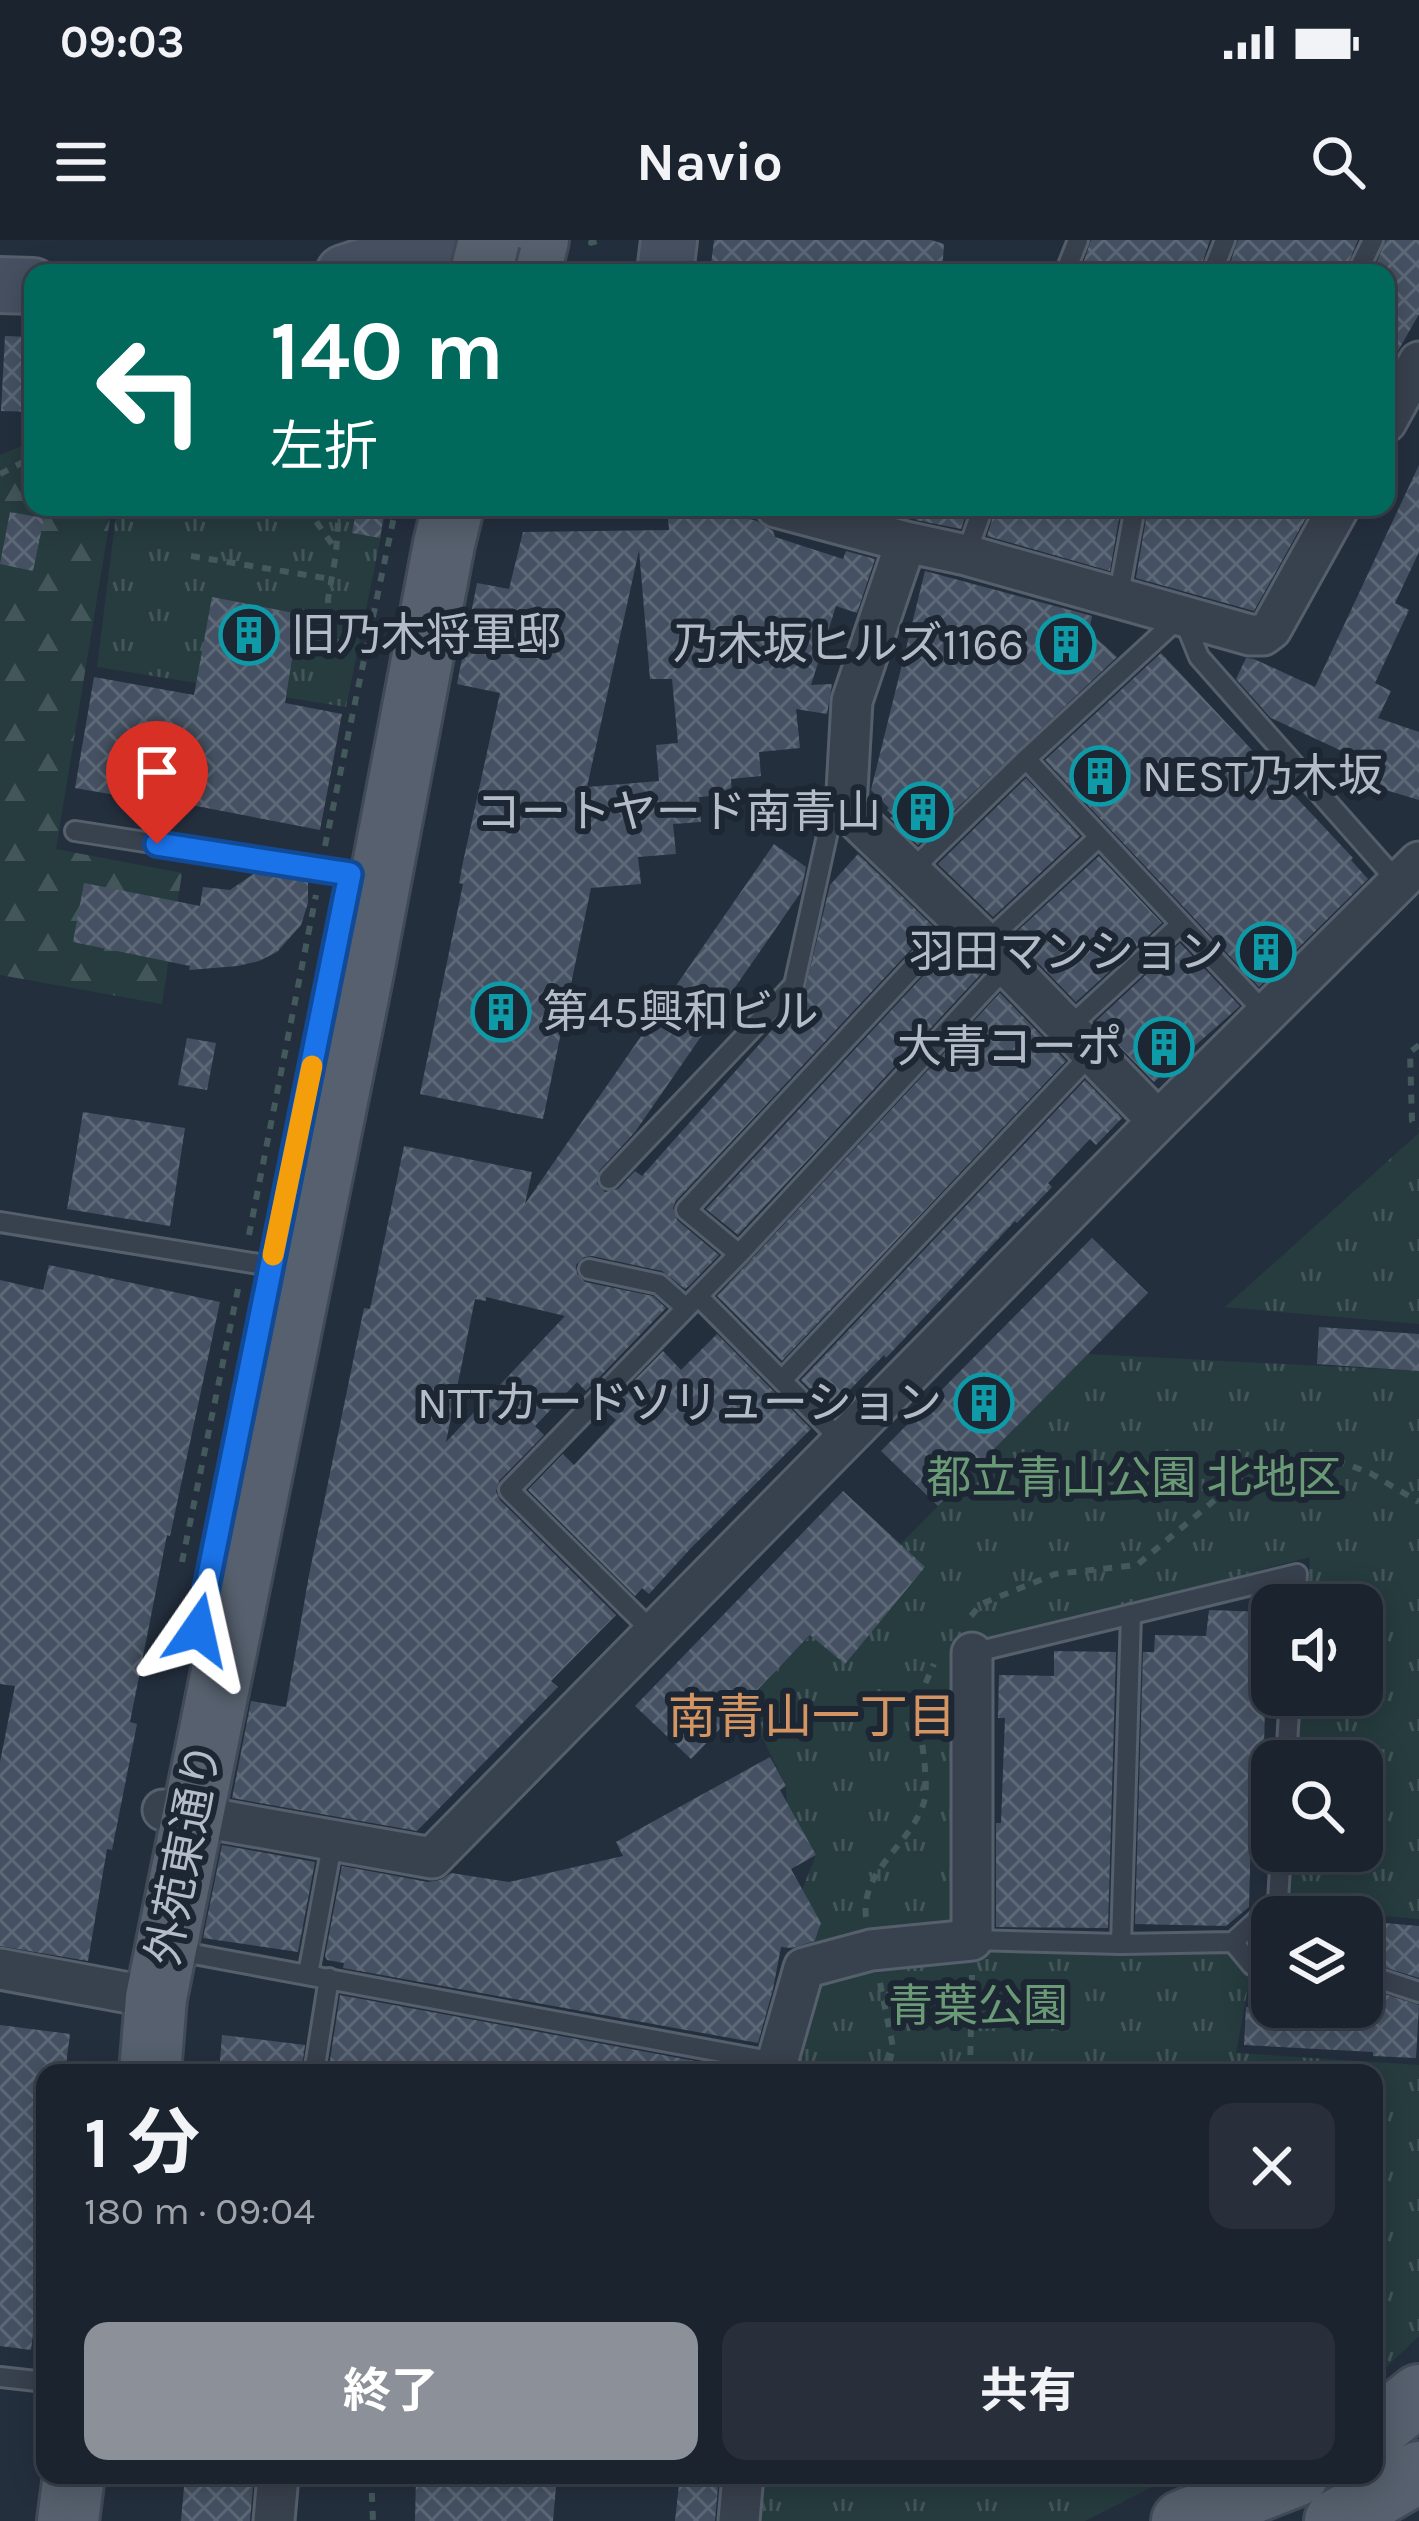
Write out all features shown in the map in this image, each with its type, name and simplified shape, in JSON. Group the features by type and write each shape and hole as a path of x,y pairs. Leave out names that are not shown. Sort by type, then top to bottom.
{"main road":[{"path":"368,264 421,244"},
{"name":"外苑東通り","path":"126,2064 151,1980 257,1264 335,871 419,516"},
{"name":"外苑東通り","path":"177,1812 357,1000 451,516"},
{"name":"外苑東通り","path":"150,2064 151,1980"},
{"path":"1383,2424 1419,2395"},
{"path":"1335,2521 1419,2472"},
{"path":"68,2521 73,2484"},
{"path":"102,2521 106,2484"},
{"path":"1182,2521 1275,2484"}],"street":[{"path":"1395,406 1419,362"},
{"path":"809,516 1250,635 1271,629 1334,516"},
{"path":"906,542 852,701 846,808 1158,1121"},
{"path":"177,1812 432,1858 1408,872"},
{"path":"776,2064 804,1968 871,1950 972,1940 959,1644"},
{"path":"0,1969 151,1980"},
{"path":"274,2521 277,2484"},
{"path":"739,2521 742,2484"}],"lane":[{"path":"966,555 980,516"},
{"path":"1118,599 1133,516"},
{"path":"911,871 1182,615 1198,657 1408,872"},
{"path":"1026,759 1266,1014"},
{"path":"609,1179 794,985 830,822 846,808"},
{"path":"75,831 335,871"},
{"path":"739,1254 686,1210 1099,837"},
{"path":"782,1380 1181,924"},
{"path":"654,1633 509,1490 739,1254 984,942"},
{"path":"0,1222 257,1264"},
{"path":"589,1269 659,1284 692,1302 782,1380 842,1442"},
{"path":"1256,1584 1297,1574 1296,1584"},
{"path":"959,1644 1131,1614 1251,1585"},
{"path":"1121,1944 1131,1614"},
{"path":"308,1974 333,1840"},
{"path":"972,1940 1233,1942 1278,1901 1280,1872"},
{"path":"1233,1942 1251,1964"},
{"path":"151,1980 308,1974 755,2064"},
{"path":"315,2064 329,1978"},
{"path":"1383,1980 1419,1993"},
{"path":"0,2378 36,2380"}],"path":[{"path":"312,516 335,550"},
{"path":"329,621 338,516"},
{"path":"182,1562 257,1264 274,1120 335,871 370,622 394,516"},
{"path":"191,556 332,579"},
{"path":"305,639 329,621 345,617 370,622"},
{"path":"1419,1046 1410,1052 1412,1121 1419,1128"},
{"path":"889,2064 893,2047 889,2018 864,1909 869,1882 911,1831 926,1798 919,1702 981,1604 1054,1574 1137,1565 1258,1464 1333,1459 1370,1473 1419,1502"},
{"path":"970,2064 972,1940"},
{"path":"371,2484 373,2521"}],"green space":[{"path":"24,445 24,516 111,516 56,849 182,873 162,1004 0,975 0,455"},
{"path":"116,516 385,516 346,707 97,667"},
{"path":"1419,1133 1419,1324 1225,1307"},
{"name":"都立青山公園 北地区","path":"1088,1354 1419,1371 1419,1919 1383,1916 1383,1896 1286,1896 1288,1872 1383,1872 1383,1740 1297,1740 1298,1716 1383,1716 1383,1584 1308,1584 1310,1557 968,1647 973,1939 1233,1942 1251,1964 1236,2053 1419,2065 1419,2336 1383,2370 1383,2064 785,2064 802,1890 816,1855 787,1803 786,1786 745,1702"},
{"path":"754,2484 1157,2484 1085,2521 751,2521"}],"building":[{"path":"714,240 931,240 944,244 943,264 711,264"},
{"path":"1091,240 1210,240 1202,264 1083,264"},
{"path":"1238,240 1358,240 1348,264 1230,264"},
{"path":"1386,240 1419,240 1419,314 1395,356 1395,264 1376,264"},
{"path":"5,336 24,337 24,412 1,411"},
{"path":"1419,465 1419,552 1395,603 1409,610 1375,683 1391,691 1378,718 1419,732 1419,800 1369,785 1374,766 1271,718 1236,679 1246,658 1315,687"},
{"path":"10,512 44,518 33,571 0,564"},
{"path":"355,516 384,516 380,538 352,533"},
{"path":"668,516 738,516 757,521 775,537 843,559 846,551 875,559 857,613 836,606 811,685 832,684 827,714 796,709 800,748 759,752 761,776 731,779 732,794 699,797 701,822 673,824 676,854 638,857 641,884 591,888 543,1119 420,1094 500,693 457,684 477,583 509,589 523,532 669,530","holes":["639,550 650,679 672,679 678,743 656,745 659,781 587,787"]},
{"path":"917,516 966,516 961,529 916,520"},
{"path":"993,516 1119,516 1110,571 987,536"},
{"path":"1146,516 1307,516 1254,611 1136,578"},
{"path":"925,571 1092,616 1089,632 1117,657 918,845 890,818 889,808 871,790"},
{"path":"212,597 294,613 293,620 298,621 285,703 342,714 320,830 75,788 94,677 194,695"},
{"path":"1161,653 1368,879 1259,987 1045,760"},
{"path":"1026,778 1080,836 993,917 938,864"},
{"path":"774,844 806,867 801,892 635,1132 599,1171 597,1184 605,1192 618,1189 635,1171 642,1176 804,994 830,885 858,854 933,926 675,1202 677,1220 719,1255 690,1285 685,1289 662,1271 592,1256 576,1265 585,1282 653,1296 666,1308 586,1391 577,1382 535,1426 544,1435 499,1481 496,1492 616,1615 551,1681 558,1687 417,1831 232,1798 251,1701 286,1707 364,1308 370,1309 404,1146 532,1172 525,1204","holes":["486,1297 565,1316 446,1442 475,1299 486,1301"]},
{"path":"1099,856 1162,923 1076,1002 1012,936"},
{"path":"255,873 308,881 301,925 277,952 259,961 189,970 190,966 73,942 84,883 200,906 203,887 230,890"},
{"path":"1180,943 1240,1006 1154,1082 1095,1022"},
{"path":"952,945 981,974 738,1235 706,1209"},
{"path":"1000,993 1066,1061 782,1361 717,1296"},
{"path":"187,1038 216,1043 207,1090 178,1085"},
{"path":"1085,1080 1122,1118 1096,1145 1090,1139 1048,1183 1052,1187 830,1410 801,1380"},
{"path":"83,1112 185,1128 170,1226 67,1209"},
{"name":"NTTカードソリューション","path":"1092,1238 1148,1293 938,1506 881,1451"},
{"path":"49,1265 220,1302 167,1535 130,1722 137,1724 112,1850 107,1849 88,1961 0,1946 0,1762 15,1686 0,1684 0,1280 43,1290"},
{"path":"1319,1327 1419,1334 1419,1371 1317,1364"},
{"path":"717,1334 811,1429 649,1594 642,1588 635,1596 528,1490 563,1454 574,1465 616,1420 605,1410 663,1351 681,1370"},
{"path":"843,1491 925,1567 845,1664 810,1635 691,1759 635,1706"},
{"path":"1209,1610 1251,1612 1251,1716 1265,1716 1264,1740 1251,1740 1249,1907 1226,1926 1135,1924 1143,1652 1154,1652 1155,1635 1206,1636"},
{"path":"1054,1651 1116,1652 1108,1928 996,1927 996,1823 1001,1823 1005,1718 998,1718 999,1675 1054,1676"},
{"path":"770,1757 786,1786 780,1790 816,1855 791,1869 821,1923 814,1941 781,1947 758,2043 343,1968 344,1963 325,1956 342,1866 428,1882 451,1873 509,1882 623,1856 616,1842"},
{"path":"222,1845 315,1862 298,1952 203,1938"},
{"path":"1383,1923 1419,1926 1419,1978 1383,1967"},
{"path":"1383,1994 1419,2005 1416,2058 1244,2045 1246,2007 1251,2007 1251,2028 1383,2028"},
{"path":"340,1995 706,2063 706,2064 329,2064"},
{"path":"0,2025 70,2034 66,2064 36,2064 36,2309 31,2350 0,2346"},
{"path":"222,2035 305,2045 302,2064 220,2064"},
{"path":"184,2484 253,2484 250,2521 181,2521"},
{"path":"416,2484 556,2484 553,2521 415,2521"},
{"path":"679,2484 718,2484 715,2521 675,2521"}],"slow traffic":[{"path":"273,1255 312,1066"}],"place":[{"name":"旧乃木将軍邸","path":"249,635"},
{"name":"乃木坂ヒルズ1166","path":"1066,644"},
{"name":"NEST乃木坂","path":"1100,776"},
{"name":"コートヤード南青山","path":"923,812"},
{"name":"羽田マンション","path":"1266,952"},
{"name":"第45興和ビル","path":"501,1012"},
{"name":"大青コーポ","path":"1164,1047"},
{"name":"NTTカードソリューション","path":"984,1403"}],"district":[{"name":"南青山一丁目","path":"812,1717"}],"route":[{"path":"157,844 350,874 198,1630"}],"park label":[{"name":"青葉公園","path":"978,2006"}]}
